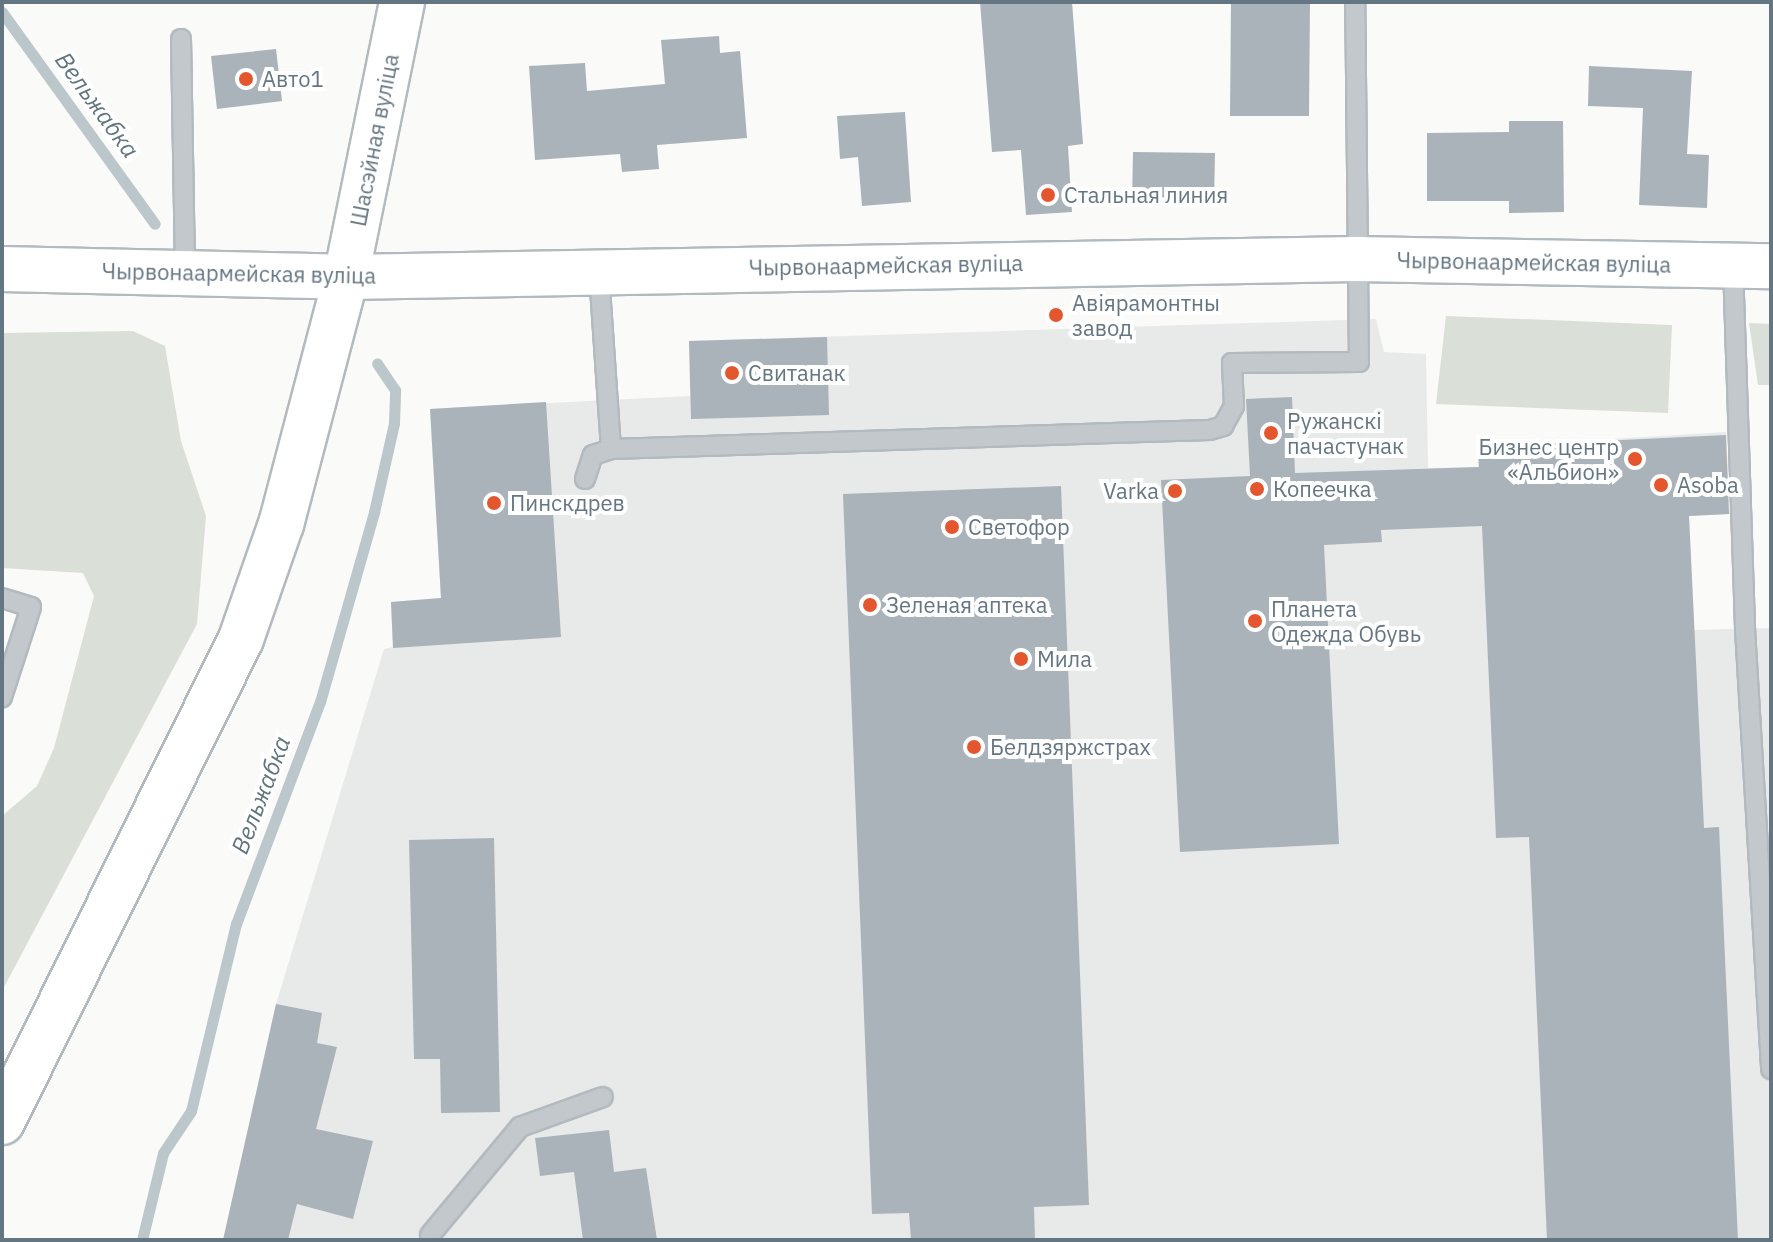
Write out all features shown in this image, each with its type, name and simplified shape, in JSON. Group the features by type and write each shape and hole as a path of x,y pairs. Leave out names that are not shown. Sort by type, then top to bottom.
{"main road":[{"name":"Шасэйная вуліца","path":"2,1122 241,639 281,524 346,277 402,2"},
{"name":"Чырвонаармейская вуліца","path":"2,269 346,277 1356,259 1752,265"}],"lane":[{"path":"585,479 593,455 611,449 1210,430 1223,426 1234,406 1232,363 1359,362 1355,2"},
{"path":"181,39 185,271"},
{"path":"1752,265 1745,629 1771,1069"},
{"path":"599,273 611,449"},
{"path":"2,598 31,607 2,697"},
{"path":"430,1235 520,1127 603,1097"}],"shaded area":[{"path":"1446,316 1672,325 1668,413 1436,404"},
{"path":"1376,319 1384,352 1426,354 1428,468 1478,467 1478,447 1726,432 1730,514 1689,516 1694,630 1771,628 1771,1240 223,1240 276,1004 384,649 393,647 391,602 441,598 430,409 690,396 689,341"},
{"path":"1749,323 1771,324 1771,385 1758,385"},
{"path":"133,331 165,346 181,441 206,516 197,624 2,991 2,816 37,786 54,748 94,596 83,573 2,568 2,333"}],"building":[{"path":"980,2 1072,2 1083,144 1068,146 1072,212 1026,215 1021,150 992,152"},
{"path":"1231,2 1310,2 1309,116 1230,116"},
{"path":"719,36 720,53 740,51 747,138 657,145 659,169 622,172 620,154 535,160 529,66 585,63 587,91 665,84 661,40"},
{"name":"Авто1","path":"276,49 282,101 217,109 211,56"},
{"path":"1589,66 1692,71 1687,154 1709,155 1707,208 1639,205 1643,108 1588,106"},
{"path":"905,112 911,202 862,206 858,157 840,159 837,116"},
{"path":"1509,121 1563,121 1564,212 1509,213 1509,201 1427,201 1427,133 1509,132"},
{"path":"1133,152 1215,153 1214,205 1132,203"},
{"path":"827,337 829,415 691,419 689,341"},
{"path":"1292,397 1295,473 1479,467 1478,447 1726,435 1729,514 1689,516 1704,828 1719,827 1738,1240 1547,1240 1529,837 1496,838 1482,526 1381,530 1382,542 1324,545 1339,844 1180,852 1161,480 1250,476 1246,399"},
{"name":"Пинскдрев","path":"546,402 561,637 393,648 391,602 441,598 430,409"},
{"path":"1061,486 1089,1205 1034,1207 1035,1240 911,1240 909,1213 872,1214 843,494"},
{"path":"494,838 500,1112 441,1113 440,1059 414,1059 409,840"},
{"path":"276,1004 322,1013 317,1043 337,1047 316,1129 373,1141 353,1219 297,1204 288,1240 223,1240"},
{"path":"609,1130 614,1172 646,1168 657,1240 583,1240 574,1172 540,1176 535,1138"}],"waterway":[{"name":"Вельжабка","path":"2,12 155,224"},
{"name":"Вельжабка","path":"142,1240 163,1153 191,1111 236,924 320,702 374,512 394,423 395,390 377,363"}],"place":[{"name":"Авто1","path":"246,79"},
{"name":"Стальная линия","path":"1048,195"},
{"name":"Авіярамонтны завод","path":"1056,315"},
{"name":"Свитанак","path":"732,373"},
{"name":"Ружанскі пачастунак","path":"1271,433"},
{"name":"Бизнес центр «Альбион»","path":"1635,459"},
{"name":"Asoba","path":"1661,485"},
{"name":"Копеечка","path":"1257,489"},
{"name":"Varka","path":"1175,491"},
{"name":"Пинскдрев","path":"494,503"},
{"name":"Светофор","path":"952,527"},
{"name":"Зеленая аптека","path":"870,605"},
{"name":"Планета Одежда Обувь","path":"1255,621"},
{"name":"Мила","path":"1021,659"},
{"name":"Белдзяржстрах","path":"974,747"}]}
